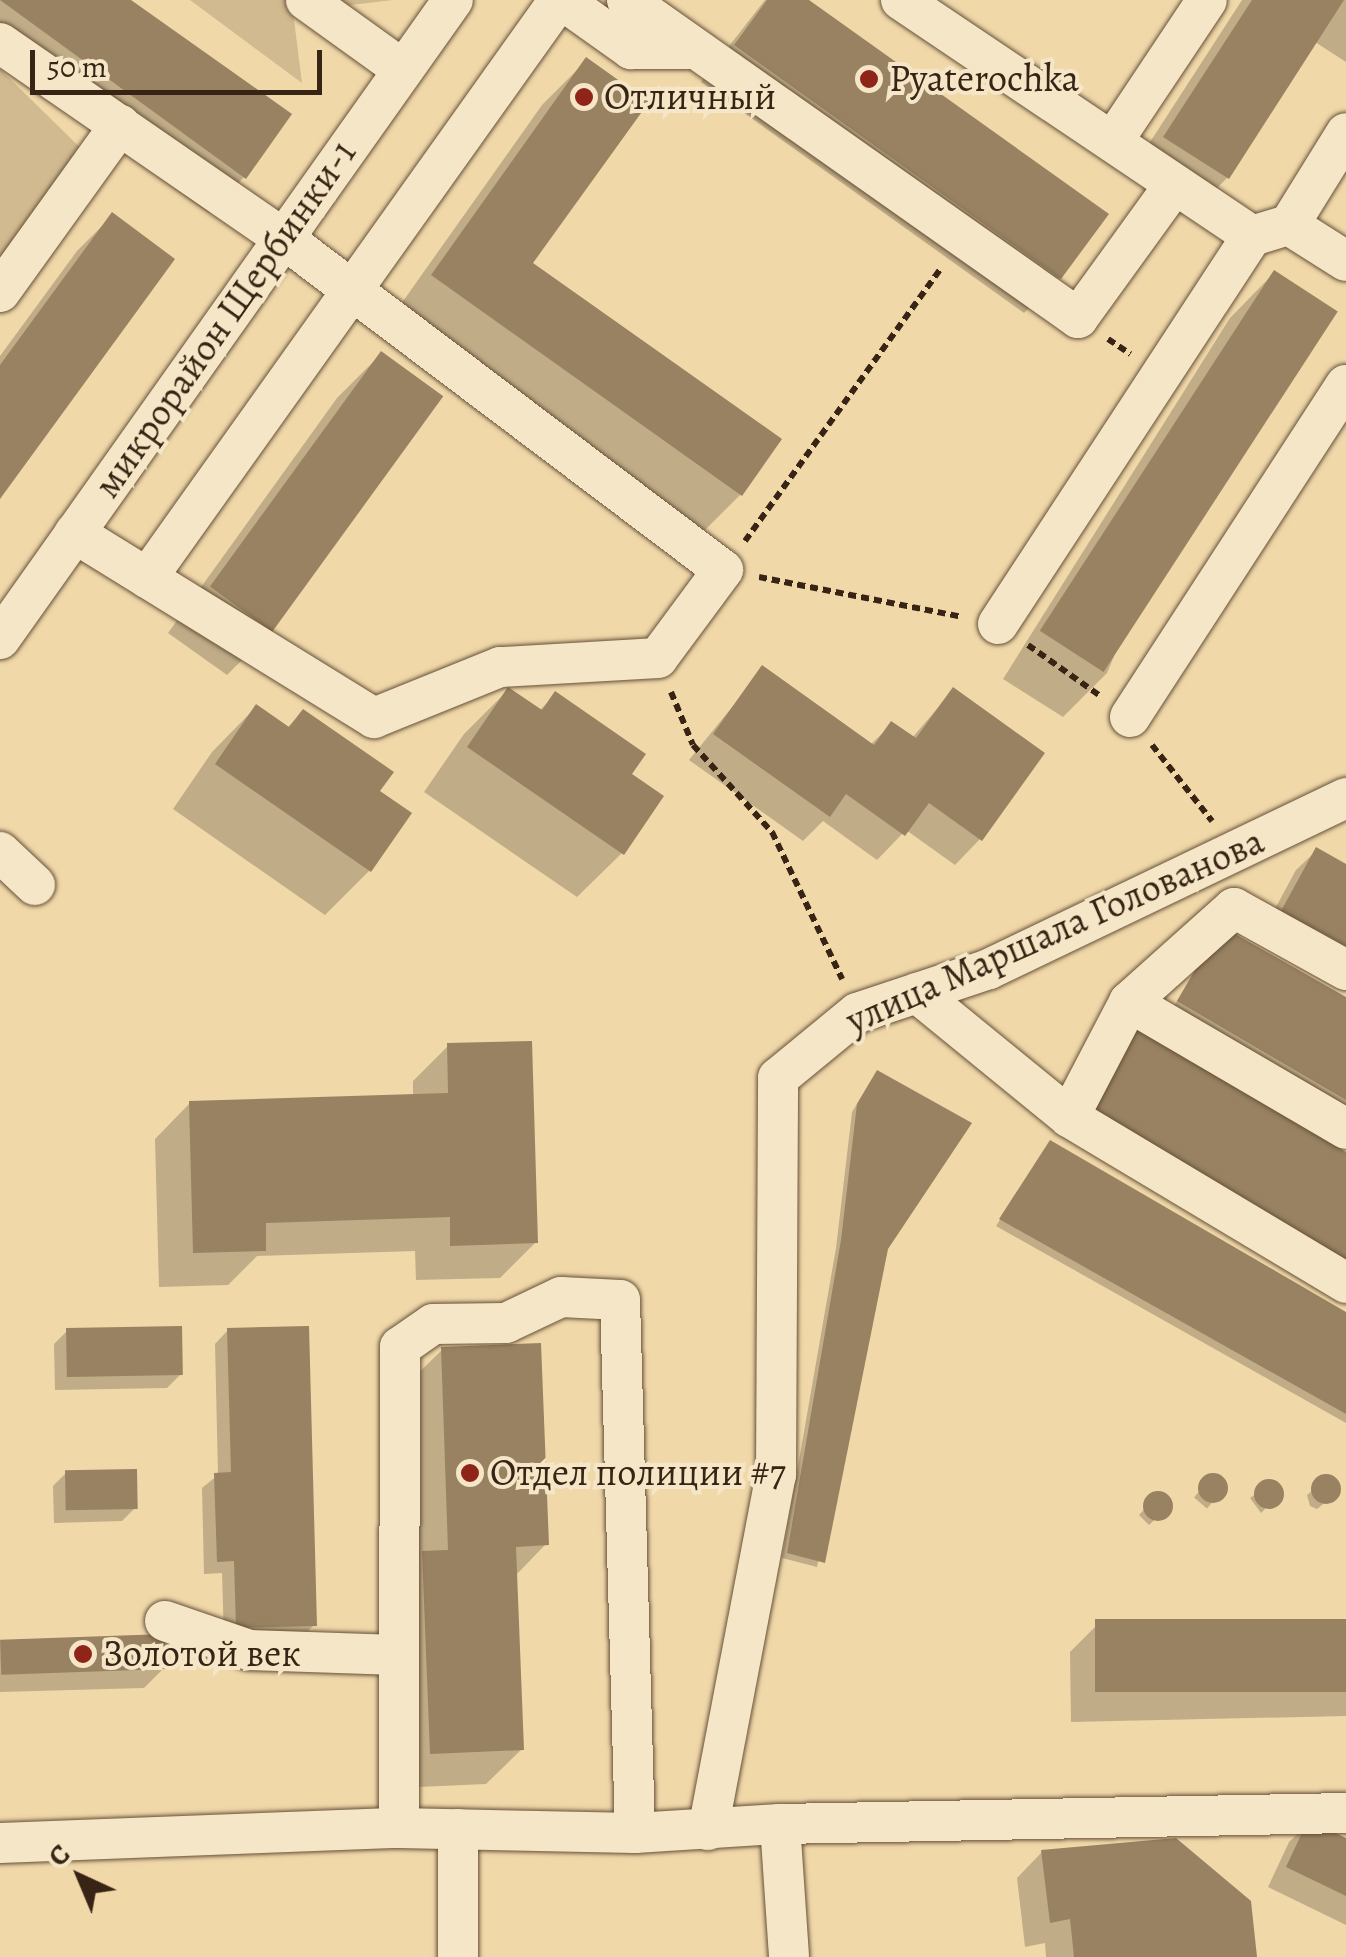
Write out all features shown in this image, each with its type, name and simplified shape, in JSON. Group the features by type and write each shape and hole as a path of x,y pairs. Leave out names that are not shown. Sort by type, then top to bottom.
{"street":[{"path":"306,0 402,68"},
{"name":"микрорайон Щербинки-1","path":"0,639 453,0"},
{"path":"147,578 560,0 631,49 694,49"},
{"path":"627,0 1078,318 1176,184"},
{"path":"901,0 1176,184 1271,231 1346,260"},
{"path":"1113,141 1207,0"},
{"path":"0,43 282,238 724,570 658,658 500,667 374,718 74,533"},
{"path":"0,292 120,125"},
{"path":"998,624 1160,375 1346,134"},
{"path":"1130,716 1346,385"},
{"name":"улица Маршала Голованова","path":"708,1830 776,1475 778,1078 857,1013 988,969 1346,798"},
{"path":"0,852 35,884"},
{"path":"1069,1117 1128,1002 1234,908 1346,970"},
{"path":"917,993 1069,1117 1346,1283"},
{"path":"1128,1002 1346,1129"},
{"path":"399,1828 400,1347 434,1324 506,1323 560,1297 620,1300 635,1833"},
{"path":"165,1621 248,1650 398,1655"},
{"path":"0,1843 399,1828 635,1833 780,1824 1346,1812"},
{"path":"780,1824 789,1957"},
{"path":"458,1829 458,1957"}],"path":[{"path":"964,238 724,570 998,624 1130,716 1235,851"},
{"path":"1078,318 1160,375"},
{"path":"658,658 692,745 772,832 857,1013"}],"shaded area":[{"path":"190,0 393,0 293,12 302,83"},
{"path":"0,69 107,174 0,308"}],"building":[{"path":"0,0 131,0 292,114 246,179"},
{"path":"767,0 809,0 1109,214 1061,279 734,45"},
{"path":"1252,0 1344,0 1229,179 1163,137"},
{"path":"586,57 649,102 533,263 782,439 742,496 431,275"},
{"path":"112,212 175,259 0,499 0,365"},
{"path":"1274,270 1338,311 1104,672 1040,631"},
{"path":"381,351 443,396 272,632 210,586"},
{"path":"762,665 874,745 891,721 916,738 953,687 1045,753 982,841 929,803 905,836 846,794 830,817 713,734"},
{"path":"508,687 542,710 555,691 646,754 632,774 664,796 624,855 467,747"},
{"path":"256,704 289,727 303,709 394,772 380,791 412,813 371,872 215,764"},
{"path":"1316,847 1346,864 1346,946 1281,911"},
{"path":"1221,926 1346,997 1346,1100 1177,1001"},
{"path":"1134,1024 1346,1152 1346,1261 1088,1112"},
{"path":"532,1041 538,1243 450,1246 450,1217 266,1223 266,1251 193,1253 189,1101 448,1093 447,1043"},
{"path":"877,1070 972,1123 888,1249 825,1563 787,1553 841,1240 857,1104"},
{"path":"1050,1140 1346,1312 1346,1414 999,1219"},
{"path":"182,1326 183,1375 67,1377 66,1328"},
{"path":"309,1326 317,1626 236,1628 234,1561 217,1562 214,1473 231,1472 227,1328"},
{"path":"541,1343 549,1545 516,1547 524,1750 430,1754 422,1551 448,1550 441,1347"},
{"path":"137,1469 138,1509 66,1510 65,1470"},
{"path":"1213,1473 1224,1477 1228,1488 1224,1499 1213,1503 1202,1499 1198,1488 1202,1477"},
{"path":"1326,1474 1337,1478 1341,1489 1337,1500 1326,1504 1315,1500 1311,1489 1315,1478"},
{"path":"1269,1479 1280,1483 1284,1494 1280,1505 1269,1509 1258,1505 1254,1494 1258,1483"},
{"path":"1158,1491 1169,1495 1173,1506 1169,1517 1158,1521 1147,1517 1143,1506 1147,1495"},
{"path":"1095,1619 1346,1619 1346,1692 1095,1692"},
{"name":"Золотой век","path":"165,1634 166,1669 1,1675 0,1640"},
{"path":"1308,1820 1346,1838 1346,1896 1286,1867"},
{"path":"1176,1838 1251,1901 1257,1957 1074,1957 1070,1919 1050,1923 1041,1850"}],"place":[{"name":"Pyaterochka","path":"869,79"},
{"name":"Отличный","path":"584,97"},
{"name":"Отдел полиции #7","path":"470,1473"},
{"name":"Золотой век","path":"83,1654"}]}
